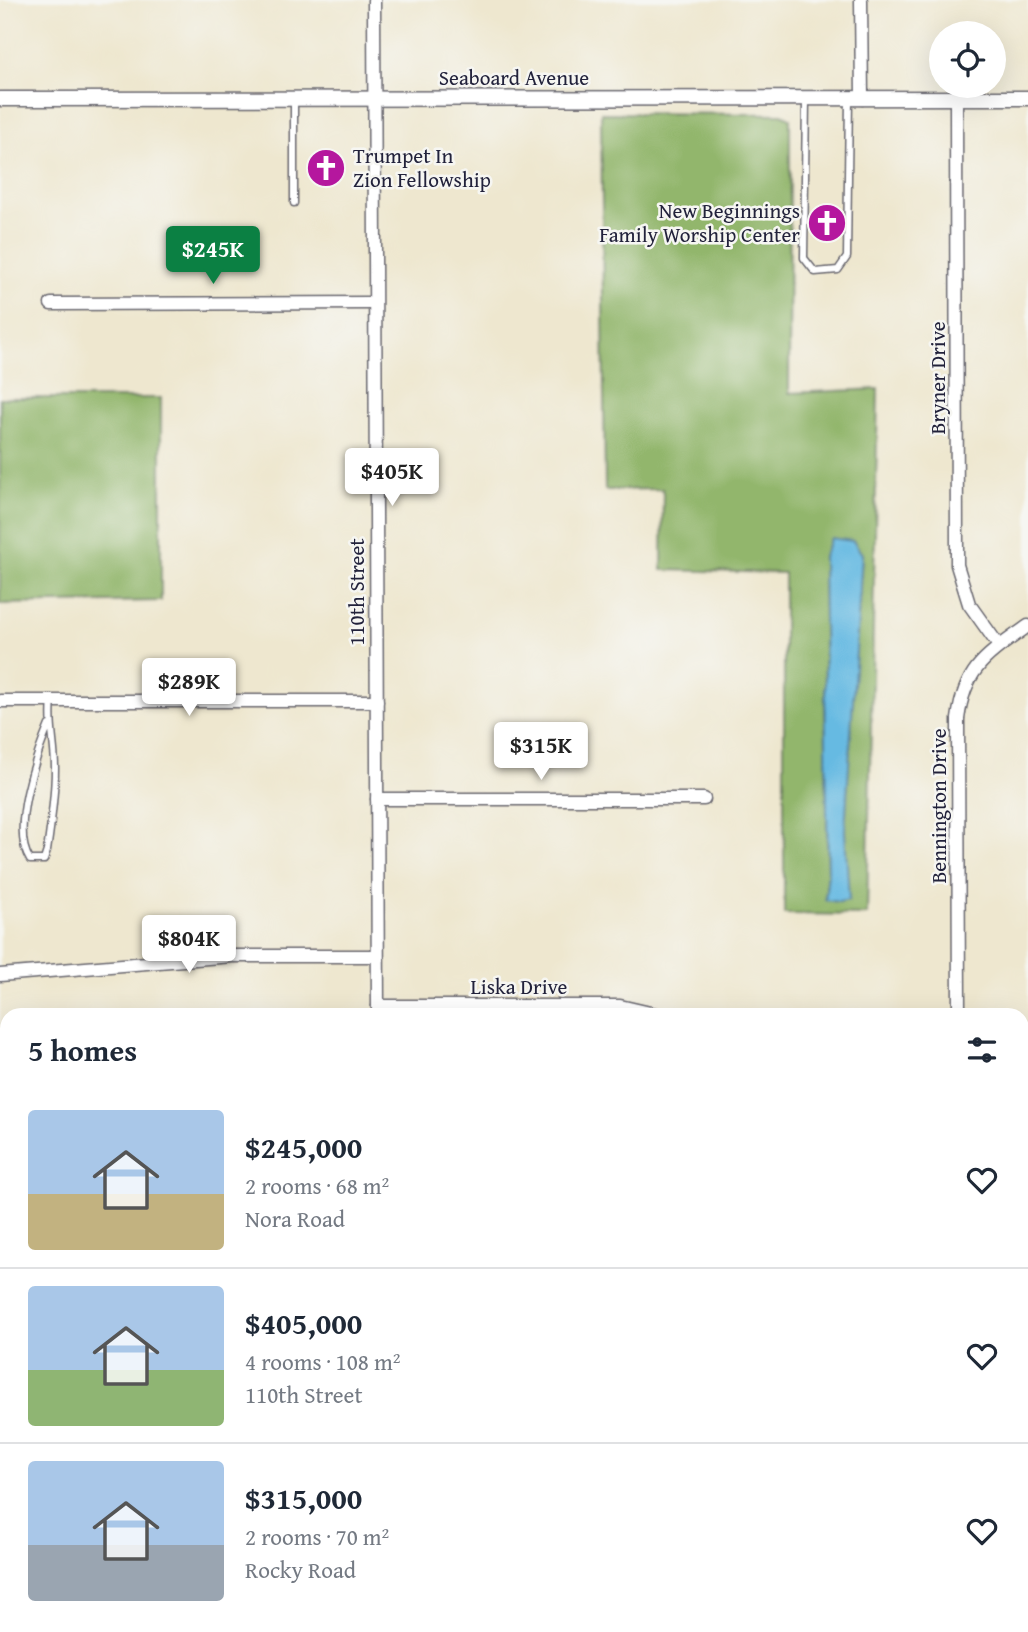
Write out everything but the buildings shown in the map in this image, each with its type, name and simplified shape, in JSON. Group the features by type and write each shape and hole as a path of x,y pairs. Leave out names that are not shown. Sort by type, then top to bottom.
{"street":[{"name":"110th Street","path":"374,0 378,1008"},
{"path":"856,99 861,0"},
{"name":"Seaboard Avenue","path":"0,99 956,98"},
{"name":"Bryner Drive","path":"956,98 957,565 969,604 999,646"},
{"name":"Seaboard Avenue","path":"1006,98 1028,98"},
{"path":"51,304 374,303"},
{"name":"Bennington Drive","path":"959,1008 958,719 961,696 969,675 981,660 1028,626"},
{"path":"0,701 377,701"},
{"path":"377,799 704,799"},
{"path":"0,975 209,957 377,956"},
{"name":"Liska Drive","path":"523,1008 629,1008"}],"lane":[{"path":"294,99 294,203"},
{"path":"806,99 804,258 815,272 838,270 847,257 856,99"},
{"path":"49,725 38,750 25,805 24,851 30,860 44,860 50,830 55,765 49,725 52,701"}],"green space":[{"path":"601,113 782,114 790,118 789,393 878,389 867,915 784,914 784,573 662,570 663,489 605,490","holes":["862,554 839,902 825,899 828,873 823,557"]},
{"path":"0,398 161,398 161,601 0,604"}],"water":[{"path":"831,538 853,541 862,554 845,831 849,900 839,902 825,900 828,873 823,557"}],"place":[{"name":"Trumpet In Zion Fellowship","path":"326,168"},
{"name":"New Beginnings Family Worship Center","path":"827,223"}]}
